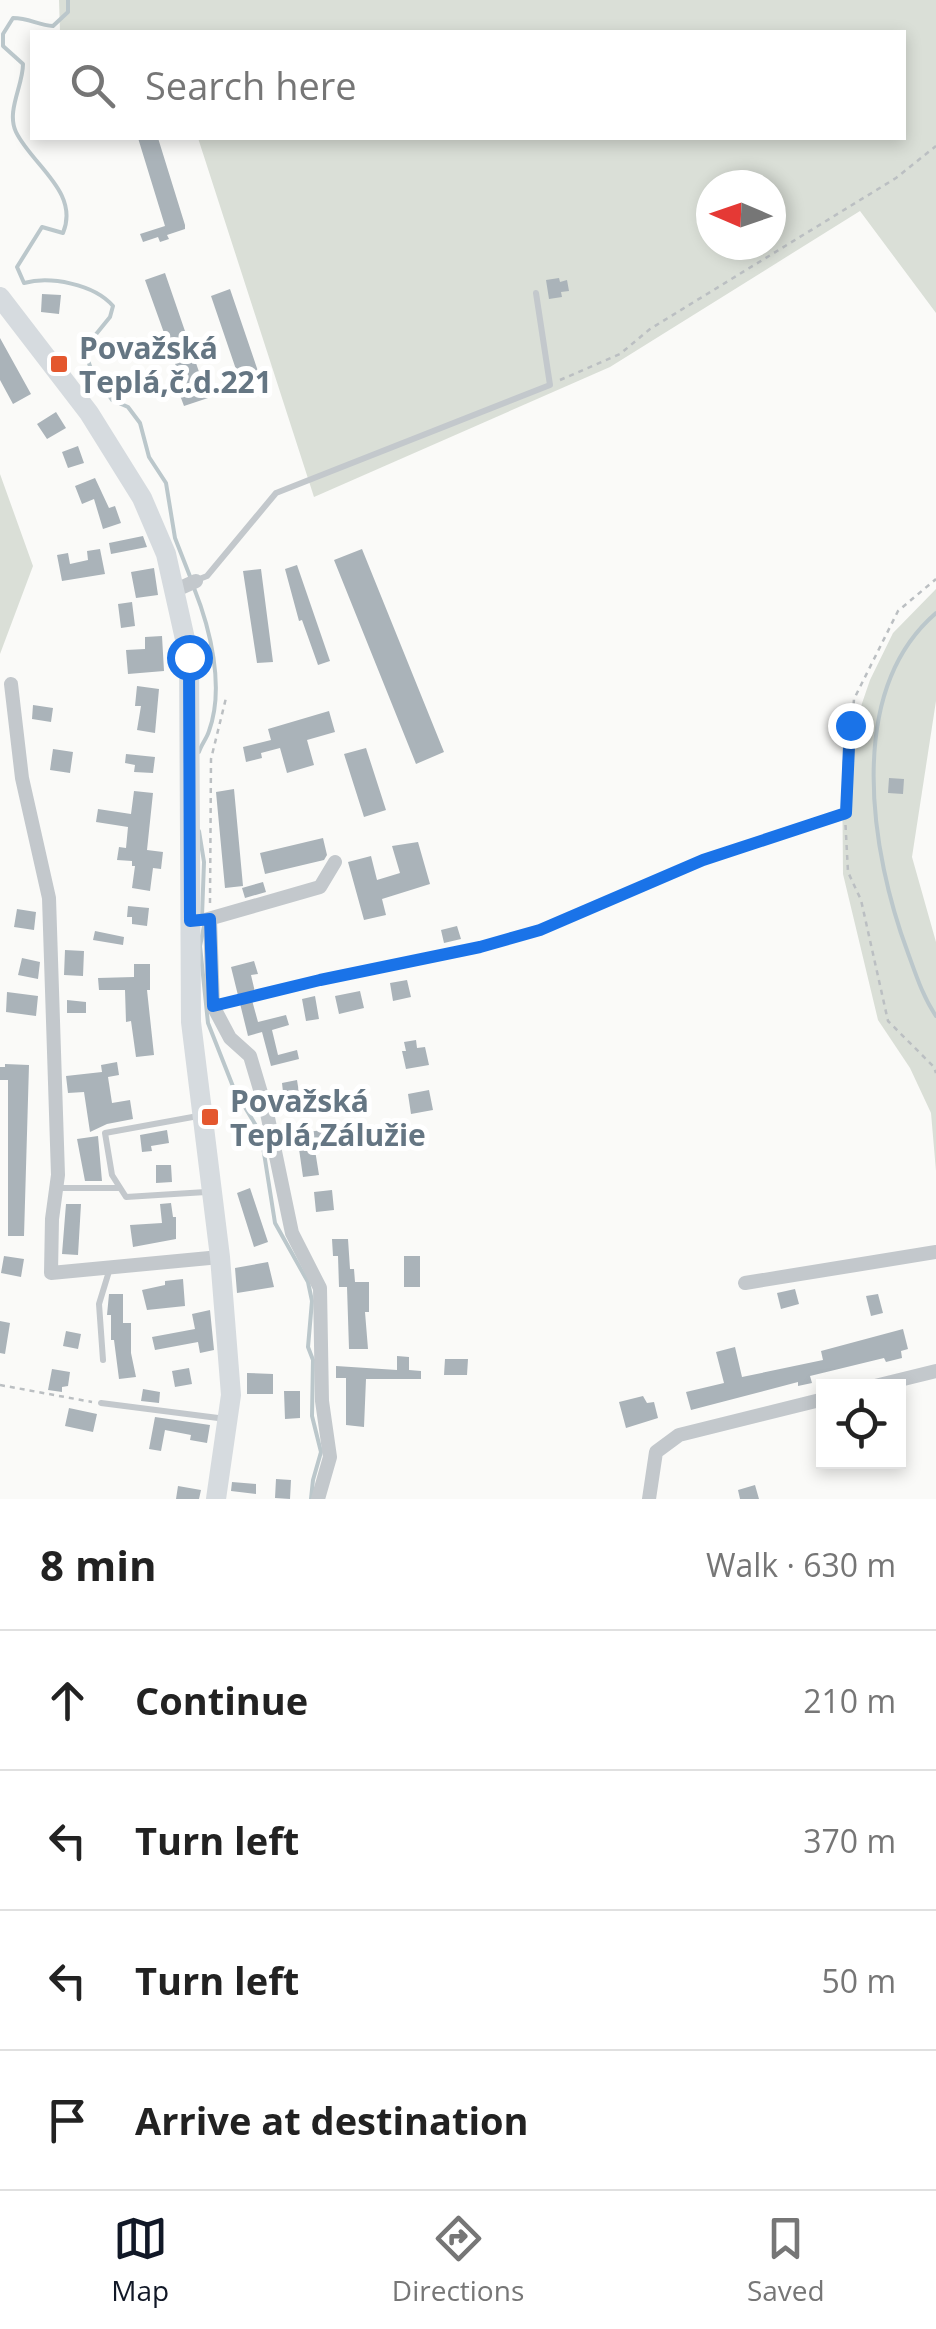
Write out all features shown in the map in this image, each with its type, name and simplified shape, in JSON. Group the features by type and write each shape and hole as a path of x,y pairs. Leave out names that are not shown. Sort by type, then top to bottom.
{"street":[{"path":"0,297 88,413 142,498 187,585 200,920 213,1006 230,1038 250,1056 267,1113 292,1233 320,1288 322,1401 330,1457 318,1499"},
{"path":"11,684 22,778 48,898 56,1188 51,1273 220,1257"},
{"path":"200,920 320,887 335,862"},
{"path":"200,920 190,1022 220,1257 231,1394 216,1499"},
{"path":"745,1283 936,1252"},
{"path":"906,1379 936,1372"},
{"path":"650,1499 656,1452 679,1435 816,1401"}],"lane":[{"path":"187,585 207,576 276,493 550,384 536,293"},
{"path":"202,1116 105,1134 112,1175 126,1197 212,1191"},
{"path":"56,1188 120,1188"},
{"path":"103,1360 99,1304 110,1267"},
{"path":"101,1403 228,1419"}],"path":[{"path":"550,384 620,354 650,329 896,178 936,146"},
{"path":"936,580 898,611 854,700 846,813 848,872 861,900 888,1020 936,1073"},
{"path":"200,920 211,759 226,698"},
{"path":"213,1006 540,930 703,860 846,813"},
{"path":"0,1385 101,1403"}],"shaded area":[{"path":"59,0 936,0 936,313 860,211 786,257 786,170 696,170 696,260 781,260 610,367 314,497 199,140 906,140 906,30 60,30"},
{"path":"0,474 33,566 0,654"},
{"path":"936,589 936,701 912,857 936,942 936,1171 931,1113 910,1068 878,1020 843,874 842,762 870,680 893,633"}],"building":[{"path":"139,140 159,140 185,225 185,229 167,235 169,239 160,242 158,237 143,242 140,234 165,226"},
{"path":"165,273 208,398 184,406 176,385 182,383 145,280"},
{"path":"559,278 560,282 567,280 569,291 549,299 546,280"},
{"path":"230,289 261,380 242,387 211,296"},
{"path":"42,294 61,295 59,314 41,312"},
{"path":"0,338 31,394 13,404 0,380"},
{"path":"56,412 66,428 47,439 37,424"},
{"path":"78,446 84,463 68,468 62,452"},
{"path":"95,478 109,508 115,506 121,523 103,529 94,499 82,504 75,486"},
{"path":"143,536 147,547 111,554 109,543"},
{"path":"100,549 105,574 62,581 57,555 68,553 70,564 88,560 87,551"},
{"path":"362,549 444,752 416,764 334,560"},
{"path":"297,565 330,661 318,665 302,620 299,621 285,569"},
{"path":"154,568 158,595 136,598 131,572"},
{"path":"261,569 273,662 257,663 243,571"},
{"path":"132,602 135,626 121,628 118,604"},
{"path":"162,636 164,671 128,674 126,650 145,649 145,637"},
{"path":"137,686 159,689 155,733 137,730 141,706 135,706"},
{"path":"33,705 53,708 51,722 32,719"},
{"path":"329,711 335,732 307,740 314,765 287,773 280,748 246,762 243,747 271,740 268,729"},
{"path":"366,748 386,810 364,817 344,754"},
{"path":"53,749 73,752 70,773 50,770"},
{"path":"126,754 155,757 153,773 134,772 135,765 125,763"},
{"path":"889,778 904,779 903,794 888,793"},
{"path":"234,789 243,886 225,888 216,792"},
{"path":"134,791 153,793 147,850 163,852 161,869 153,868 150,891 132,888 135,866 132,861 117,860 119,847 126,848 128,827 96,822 98,809 131,814"},
{"path":"323,838 327,855 324,860 265,874 260,853"},
{"path":"418,842 430,884 382,899 386,915 364,920 348,862 371,856 377,880 400,873 392,846"},
{"path":"263,882 266,892 245,898 242,888"},
{"path":"128,906 149,908 147,926 132,924 132,917 127,917"},
{"path":"17,909 36,912 34,930 14,927"},
{"path":"457,926 461,939 444,943 441,930"},
{"path":"95,931 124,937 123,945 93,940"},
{"path":"65,950 84,951 83,976 64,975"},
{"path":"22,958 40,962 38,979 18,975"},
{"path":"254,961 258,974 251,975 255,992 250,993 258,1022 286,1015 289,1025 272,1030 278,1055 297,1050 299,1059 271,1066 262,1032 248,1036 231,967"},
{"path":"134,964 150,964 147,990 154,1055 136,1057 131,1021 126,1022 125,990 99,990 98,978 134,977"},
{"path":"407,980 411,997 393,1001 390,983"},
{"path":"360,991 364,1008 339,1014 335,996"},
{"path":"7,992 38,996 36,1016 6,1012"},
{"path":"315,996 319,1019 306,1021 302,999"},
{"path":"67,1000 86,1002 86,1013 67,1013"},
{"path":"416,1040 417,1048 425,1047 429,1065 406,1069 404,1042"},
{"path":"117,1062 119,1075 108,1077 112,1103 130,1100 133,1119 90,1132 84,1092 68,1093 66,1076 102,1072 101,1065"},
{"path":"29,1065 24,1236 8,1236 8,1080 0,1080 0,1067"},
{"path":"297,1080 300,1099 284,1101 282,1083"},
{"path":"429,1090 433,1110 411,1114 408,1094"},
{"path":"345,1091 347,1101 312,1107 310,1097"},
{"path":"298,1124 299,1133 323,1130 325,1148 315,1150 319,1175 303,1177 298,1142 291,1143 288,1126"},
{"path":"167,1130 169,1143 142,1152 140,1135"},
{"path":"98,1136 102,1181 85,1181 77,1139"},
{"path":"156,1165 171,1165 172,1182 156,1183"},
{"path":"250,1188 268,1242 254,1247 237,1193"},
{"path":"332,1190 334,1210 316,1212 314,1192"},
{"path":"171,1203 176,1217 176,1239 133,1247 130,1225 162,1223 160,1204"},
{"path":"66,1204 81,1204 78,1255 62,1254"},
{"path":"332,1239 348,1239 355,1282 369,1282 369,1312 365,1312 368,1349 349,1349 347,1287 339,1287 338,1256 333,1256"},
{"path":"4,1256 24,1259 21,1277 1,1273"},
{"path":"404,1256 420,1256 420,1287 404,1287"},
{"path":"268,1262 274,1287 237,1293 235,1268"},
{"path":"183,1279 185,1306 147,1310 142,1290"},
{"path":"795,1289 799,1304 781,1309 777,1293"},
{"path":"109,1294 123,1294 123,1323 131,1323 136,1377 119,1379 111,1340 111,1315 107,1315"},
{"path":"878,1294 883,1313 871,1316 866,1296"},
{"path":"210,1310 214,1350 200,1353 198,1342 155,1350 152,1337 195,1329 192,1314"},
{"path":"0,1321 10,1323 5,1354 0,1353"},
{"path":"903,1329 908,1349 901,1351 902,1358 886,1362 884,1358 810,1376 812,1383 798,1386 798,1382 691,1410 686,1392 724,1383 716,1352 735,1347 742,1377 823,1360 821,1351"},
{"path":"66,1331 81,1334 78,1349 63,1346"},
{"path":"397,1356 409,1357 409,1370 421,1371 421,1379 366,1379 364,1427 346,1425 346,1378 336,1378 336,1366 397,1370"},
{"path":"445,1359 468,1359 467,1375 444,1375"},
{"path":"189,1368 192,1384 175,1387 172,1371"},
{"path":"52,1369 70,1372 68,1386 62,1387 62,1392 48,1390"},
{"path":"247,1373 273,1374 273,1394 247,1394"},
{"path":"143,1389 160,1392 159,1403 141,1401"},
{"path":"284,1391 300,1391 300,1418 285,1419"},
{"path":"643,1396 647,1403 654,1402 658,1418 626,1428 619,1402"},
{"path":"69,1408 97,1414 93,1432 65,1426"},
{"path":"155,1417 210,1425 207,1443 165,1430 161,1451 149,1449"},
{"path":"276,1479 291,1480 290,1499 275,1498"},
{"path":"232,1482 256,1484 256,1494 231,1491"},
{"path":"755,1485 759,1499 740,1499 738,1490"},
{"path":"178,1486 201,1490 199,1499 176,1499"}],"waterway":[{"path":"68,0 68,12 53,26 13,18 3,34 3,46 23,64 13,124 23,144 60,192 67,218 63,233 42,227 17,267 24,283 46,281 83,287 113,306 110,317 84,349 91,369 112,400 128,407 140,423 149,457 166,483 175,538 191,579"},
{"path":"194,588 210,639 216,677 214,714 199,752"},
{"path":"936,613 907,646 888,686 877,729 874,776 876,823 895,913 920,986 936,1016"},
{"path":"199,831 204,862 202,916"},
{"path":"204,926 200,946 208,1023 234,1089 261,1134 275,1223 308,1282 312,1301 308,1347 313,1360 312,1416 321,1452 311,1499"}],"place":[{"name":"Považská Teplá,č.d.221","path":"59,364"},
{"name":"Považská Teplá,Zálužie","path":"210,1117"}],"route":[{"path":"189,657 190,921 210,919 213,1006 540,930 703,860 846,813 850,725"}]}
